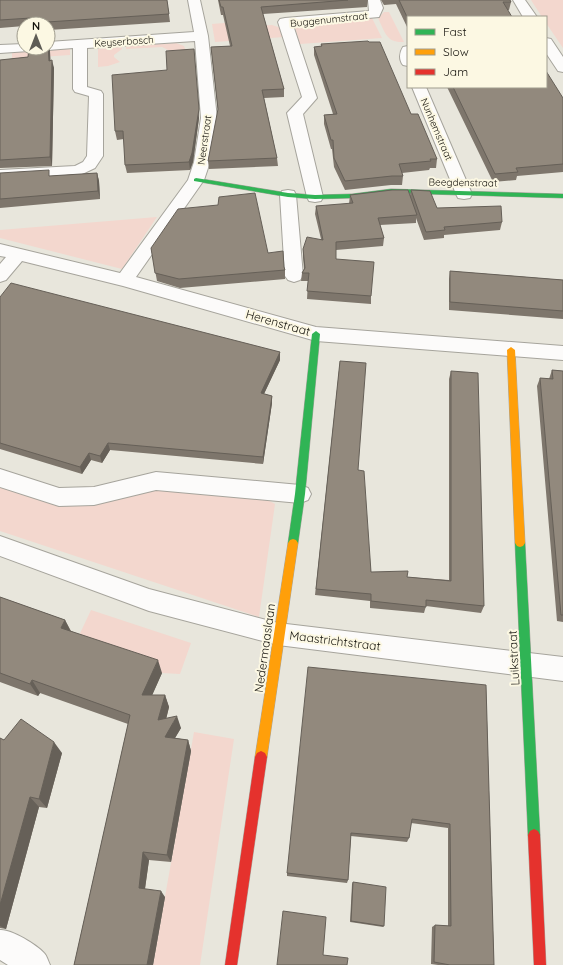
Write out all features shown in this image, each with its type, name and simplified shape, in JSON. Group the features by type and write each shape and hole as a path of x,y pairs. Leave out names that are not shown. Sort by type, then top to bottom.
{"street":[{"name":"Neerstraat","path":"124,280 196,180 202,162 209,118 201,36 194,0"},
{"name":"Buggenumstraat","path":"315,197 295,113 310,98 285,22 374,14 376,8 374,0"},
{"path":"519,0 529,16"},
{"name":"Keyserbosch","path":"56,46 201,36"},
{"path":"0,175 78,171 89,165 95,156 96,94 80,89 80,44"},
{"path":"547,44 563,68"},
{"path":"0,50 16,49"},
{"name":"Nunhemstraat","path":"418,88 464,194"},
{"name":"Beegdenstraat","path":"196,180 288,195 315,197 352,196 391,191 563,196"},
{"path":"288,195 294,276"},
{"path":"0,276 9,253"},
{"name":"Herenstraat","path":"9,253 124,280 316,334 563,354"},
{"name":"Nedermaaslaan","path":"231,965 278,634 300,494 316,334"},
{"name":"Luikstraat","path":"511,350 540,965"},
{"path":"0,478 59,497 94,496 156,481 300,494"},
{"name":"Maastrichtstraat","path":"0,546 149,600 278,634 563,669"},
{"path":"2,945 9,947 34,965"}],"shaded area":[{"path":"531,0 563,0 563,48 547,24 547,16 541,16"},
{"path":"384,12 389,12 404,42 393,41 387,36 378,18"},
{"path":"372,18 382,38 300,44 295,28 305,23"},
{"path":"258,20 260,26 272,25 281,28 284,37 215,42 212,24"},
{"path":"176,43 184,46 186,51 174,53 162,47 126,49 126,46"},
{"path":"122,47 122,49 114,55 114,57 120,62 108,66 98,67 98,49"},
{"path":"70,48 70,55 56,56 56,49"},
{"path":"12,52 16,52 16,56 56,56 12,59"},
{"path":"157,217 122,269 0,238 0,230"},
{"path":"0,487 49,503 84,505 164,489 266,499 275,504 259,617 0,531"},
{"path":"91,610 191,643 180,674 162,673 75,644"},
{"path":"194,732 234,739 200,965 153,965"}],"building":[{"path":"0,0 167,0 169,14 56,21 56,16 16,16 16,19 0,20"},
{"path":"219,0 348,0 261,7 284,89 262,90 277,158 208,161 218,109 211,47 232,46 223,7 221,7"},
{"path":"399,0 510,0 511,2 503,2 511,16 407,17"},
{"path":"368,41 380,42 411,114 418,114 437,159 430,159 431,161 399,164 403,176 345,181 334,158 333,140 331,140 324,115 337,114 314,47 322,46 321,44"},
{"path":"194,49 199,109 192,153 189,162 125,165 123,131 115,131 112,75 167,70 166,51"},
{"path":"49,56 49,61 52,60 50,157 0,160 0,60"},
{"path":"547,73 563,98 563,164 516,168 518,172 495,174 453,88 547,88"},
{"path":"49,170 49,176 97,173 98,191 0,199 0,173"},
{"path":"392,190 408,190 417,215 378,218 384,238 336,242 336,259 374,262 371,296 307,291 309,273 302,273 305,268 303,249 307,237 323,240 316,206 353,203 350,195"},
{"path":"411,190 430,191 437,208 501,206 502,222 444,227 445,230 426,232"},
{"path":"255,193 268,253 283,251 285,270 179,279 155,273 151,248 178,209 218,205 219,197"},
{"path":"450,271 563,280 563,311 450,302"},
{"path":"11,283 280,352 261,393 272,396 263,457 108,443 100,456 89,453 80,467 0,443 0,297"},
{"path":"340,361 366,363 358,470 364,471 371,572 408,571 407,577 451,581 451,371 478,373 484,606 426,600 426,607 371,601 371,594 316,589"},
{"path":"552,370 563,371 563,615 561,615 540,378 553,379"},
{"path":"0,597 65,620 61,628 158,660 142,695 165,695 158,720 177,716 165,737 188,740 167,855 143,852 139,888 161,891 147,965 74,965 130,715 32,680 30,684 0,673"},
{"path":"308,667 486,685 494,965 450,965 434,962 435,925 451,926 450,824 412,819 409,838 351,833 348,880 287,873"},
{"path":"21,719 54,742 39,799 30,797 0,905 0,738 4,740"},
{"path":"353,882 386,887 384,926 351,921"},
{"path":"283,911 326,917 323,955 348,958 347,965 277,965"}],"traffic: fast":[{"path":"196,180 288,195 315,197 352,196 391,191 563,196"},
{"path":"293,543 300,494 316,334"},
{"path":"520,543 534,835"}],"traffic: slow":[{"path":"511,350 520,543"},
{"path":"261,757 293,543"}],"traffic: jam":[{"path":"231,965 261,757"},
{"path":"534,835 540,965"}]}
